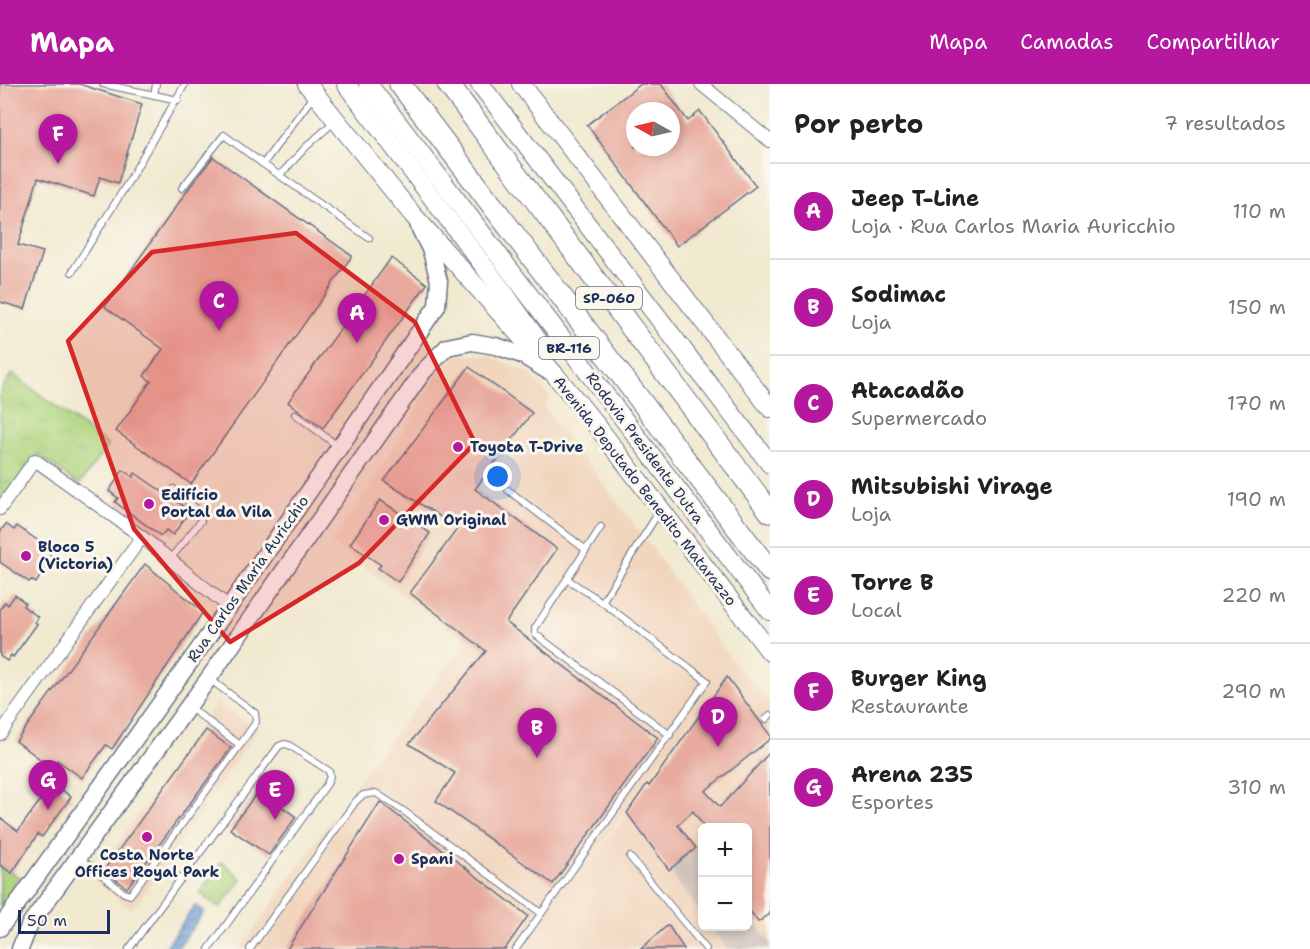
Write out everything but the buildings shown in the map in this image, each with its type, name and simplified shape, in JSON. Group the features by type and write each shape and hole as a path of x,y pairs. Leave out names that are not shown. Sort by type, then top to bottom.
{"highway":[{"name":"Rodovia Presidente Dutra","path":"400,84 770,571"},
{"name":"SP-060","path":"448,84 770,512"}],"main road":[{"path":"346,84 502,290 597,426"},
{"name":"Rodovia Presidente Dutra","path":"368,84 770,611"},
{"path":"480,84 770,464"},
{"path":"522,84 770,408"},
{"name":"Avenida Deputado Benedito Matarazzo","path":"311,89 413,215 556,376 597,426 770,652"},
{"name":"Rua Carlos Maria Auricchio","path":"0,928 229,607 437,306 439,281 431,251 413,215"},
{"name":"Rua Carlos Maria Auricchio","path":"18,949 30,924 209,678 423,372 447,347 472,342 496,346 522,355 556,376"},
{"path":"229,607 239,635"}],"street":[{"path":"701,84 770,141"},
{"path":"0,509 35,460 142,537 229,607"},
{"path":"0,734 142,537"}],"lane":[{"path":"103,84 178,100"},
{"path":"154,95 156,84"},
{"path":"72,272 178,100 185,84"},
{"path":"263,164 306,104 311,89"},
{"path":"280,175 336,120"},
{"path":"182,188 224,135 369,238"},
{"path":"295,414 340,447"},
{"path":"170,559 201,521 199,511 174,489"},
{"path":"508,490 586,550"},
{"path":"602,602 661,509"},
{"path":"601,528 535,628 535,634 670,735"},
{"path":"516,949 707,681 602,602 567,579"},
{"path":"78,859 130,895 240,745 255,722 255,713 209,678"},
{"path":"188,706 240,745"},
{"path":"129,949 279,746 289,744 329,771 327,784 209,949"},
{"path":"250,949 356,801 363,795 376,793 541,913"},
{"path":"630,857 706,949"}],"highlighted area":[{"path":"296,233 415,322 475,443 359,563 230,642 134,529 68,341 152,252"}],"shaded area":[{"path":"459,355 488,355 531,374 550,398 544,407 643,536 733,662 770,704 770,949 240,949 360,779 467,641 331,543 371,484 446,361","holes":["708,697 578,882 631,801"]},
{"name":"Costa Norte Offices Royal Park","path":"217,703 258,729 132,910 93,878"},
{"path":"696,848 698,851 698,910 669,870"},
{"path":"752,919 770,943 770,949 728,949 714,931 752,931"}],"green space":[{"path":"12,374 108,445 79,485 37,454 0,504 0,391"},
{"path":"222,862 242,879 219,908 200,893"},
{"path":"0,865 20,878 0,906"}],"water":[{"path":"195,905 204,912 177,949 166,947"}],"place":[{"name":"Burger King","path":"58,164"},
{"name":"Atacadão","path":"219,331"},
{"name":"Jeep T-Line","path":"357,343"},
{"name":"Toyota T-Drive","path":"458,447"},
{"name":"Edifício Portal da Vila","path":"149,504"},
{"name":"GWM Original","path":"384,520"},
{"name":"Bloco 5 (Victoria)","path":"26,556"},
{"name":"Mitsubishi Virage","path":"718,747"},
{"name":"Sodimac","path":"537,758"},
{"name":"Arena 235","path":"48,810"},
{"name":"Torre B","path":"275,820"},
{"name":"Costa Norte Offices Royal Park","path":"147,837"},
{"name":"Spani","path":"399,859"}]}
